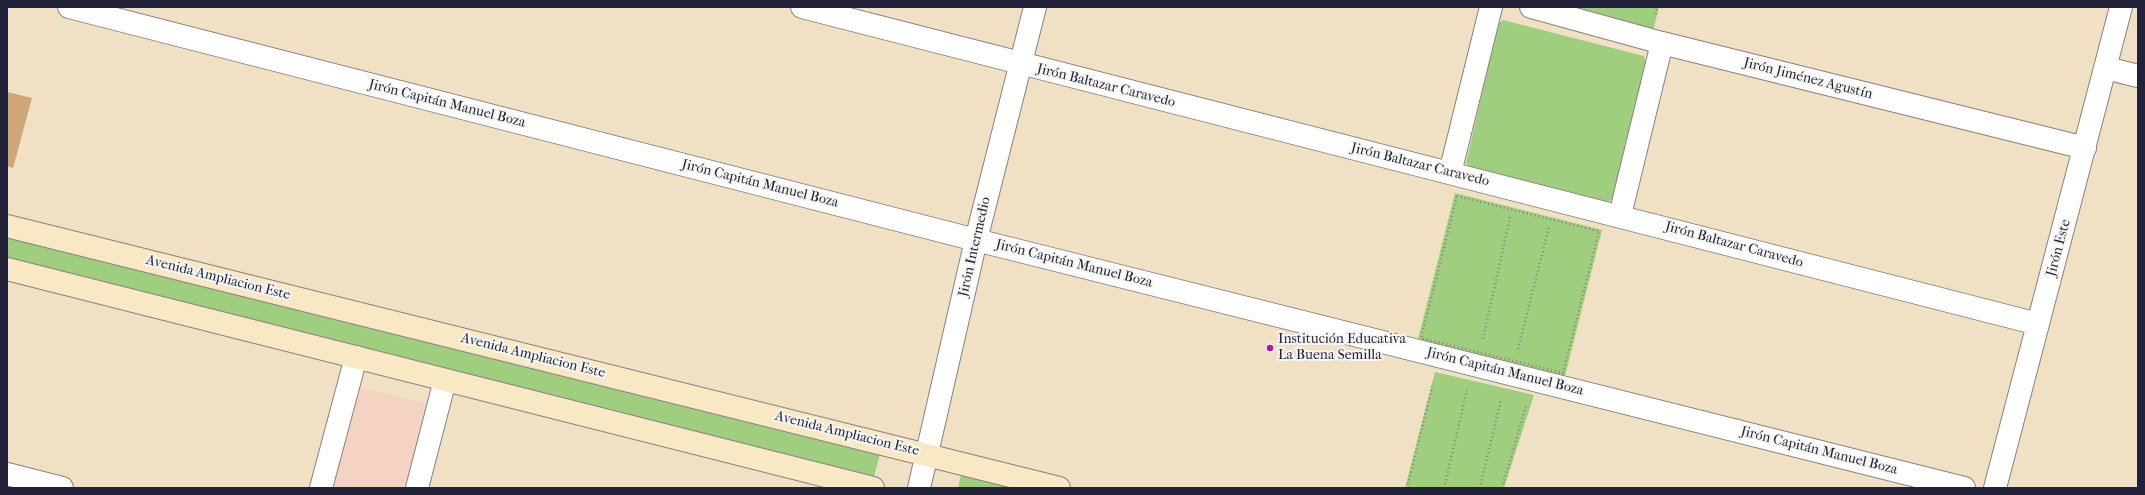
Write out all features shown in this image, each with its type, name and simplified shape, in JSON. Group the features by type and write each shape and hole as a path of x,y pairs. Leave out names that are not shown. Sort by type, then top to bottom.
{"main road":[{"name":"Avenida Ampliacion Este","path":"7,226 928,454 1059,488"},
{"path":"7,270 873,488"}],"street":[{"name":"Jirón Capitán Manuel Boza","path":"69,7 976,240 1964,488"},
{"name":"Jirón Baltazar Caravedo","path":"802,7 1021,64 1620,215 2038,324"},
{"name":"Jirón Intermedio","path":"919,488 976,240 1034,7"},
{"path":"1450,173 1491,7"},
{"name":"Jirón Jiménez Agustín","path":"1531,7 1662,43 2085,148"},
{"name":"Jirón Este","path":"1995,488 2121,7"},
{"path":"1620,215 1662,43"},
{"path":"2106,68 2138,76"},
{"path":"321,488 356,357"},
{"path":"417,488 445,380"},
{"path":"7,474 62,488"}],"path":[{"path":"1421,338 1457,196"},
{"path":"1480,353 1512,210"},
{"path":"1515,361 1551,219"},
{"path":"1563,373 1599,231"},
{"path":"1407,488 1434,381"},
{"path":"1444,488 1469,382"},
{"path":"1480,488 1502,397"},
{"path":"1502,488 1527,402"}],"shaded area":[{"path":"356,386 427,404 408,488 333,488"}],"green space":[{"path":"1562,7 1659,7 1653,31"},
{"path":"1503,20 1644,56 1646,63 1614,198 1608,202 1471,169 1466,163 1498,24"},
{"path":"1455,193 1602,230 1565,376 1418,339"},
{"path":"7,234 880,454 874,477 7,258"},
{"path":"1435,372 1534,395 1504,488 1405,488"},
{"path":"961,475 1011,488 958,488"}],"building":[{"path":"7,92 32,98 13,168 7,166"}],"place":[{"name":"Institución Educativa La Buena Semilla","path":"1270,348"}]}
